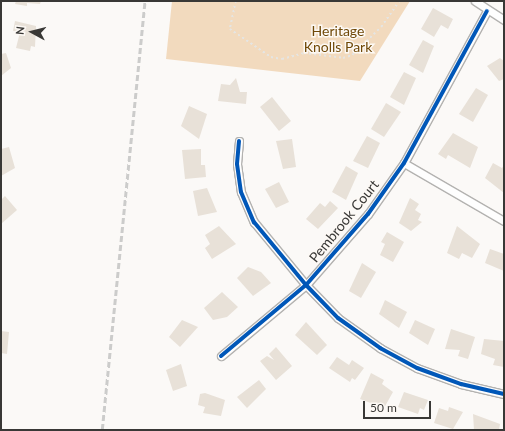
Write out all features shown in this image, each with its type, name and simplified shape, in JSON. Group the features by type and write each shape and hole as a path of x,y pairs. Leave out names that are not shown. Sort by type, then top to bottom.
{"street":[{"path":"475,1 487,11 504,20"},
{"name":"Pembrook Court","path":"221,356 306,285 368,214 404,163 487,11"},
{"path":"239,141 237,164 241,192 254,222 306,285 349,326 398,358 441,378 504,394"},
{"path":"404,163 504,221"}],"path":[{"path":"236,1 230,29 271,58 282,59 304,53 343,58 352,55 381,27 399,1"}],"green space":[{"name":"Heritage Knolls Park","path":"172,1 410,1 360,81 166,59"}],"building":[{"path":"16,1 41,1 40,4 27,3 27,6 15,4"},
{"path":"433,8 453,19 448,29 441,25 434,37 421,29"},
{"path":"15,21 36,26 35,47 31,46 30,51 16,48 20,32 13,31"},
{"path":"423,40 434,46 423,73 409,65"},
{"path":"6,53 11,68 1,76 1,54"},
{"path":"500,58 504,61 504,79 499,81 487,66"},
{"path":"404,72 416,78 404,105 390,97"},
{"path":"236,78 240,92 247,92 246,104 218,101 221,84 230,85"},
{"path":"476,88 488,95 473,122 459,114"},
{"path":"272,97 291,121 279,131 260,107"},
{"path":"386,103 401,112 384,137 371,129"},
{"path":"189,106 207,114 199,139 181,126"},
{"path":"453,133 478,147 470,168 448,155 446,159 438,154"},
{"path":"367,136 380,143 368,168 353,161"},
{"path":"292,139 296,167 283,169 276,141"},
{"path":"9,147 15,168 1,176 1,149"},
{"path":"201,149 201,165 205,165 206,177 185,179 182,150"},
{"path":"493,163 502,168 504,165 504,193 485,178"},
{"path":"346,166 358,173 346,200 332,192"},
{"path":"279,182 289,202 276,208 265,189"},
{"path":"207,188 217,212 198,216 193,191"},
{"path":"5,196 17,210 1,224 1,200"},
{"path":"410,198 419,204 415,210 421,214 418,220 422,222 411,231 399,223"},
{"path":"330,201 338,208 318,229 306,219 320,203 325,207"},
{"path":"219,226 236,244 212,259 205,248 210,244 205,235"},
{"path":"457,226 480,244 472,258 462,253 459,259 447,253"},
{"path":"387,232 404,242 393,262 380,255 385,244 381,242"},
{"path":"490,249 504,254 504,271 485,263"},
{"path":"362,263 376,272 361,298 349,291"},
{"path":"248,267 261,272 271,283 253,296 237,278"},
{"path":"222,292 238,307 227,317 213,320 204,308"},
{"path":"385,300 407,312 399,328 379,314"},
{"path":"182,320 198,327 180,347 169,337"},
{"path":"415,320 435,329 428,345 409,333"},
{"path":"306,322 327,345 317,355 295,335"},
{"path":"451,329 475,337 468,359 458,356 460,350 445,349"},
{"path":"1,331 9,332 7,354 1,353"},
{"path":"484,339 504,341 504,367 493,365 495,359 481,354"},
{"path":"276,347 292,366 276,380 260,361 267,356 274,360 269,354"},
{"path":"337,357 349,365 352,360 364,368 355,380 352,378 350,382 329,368"},
{"path":"181,364 187,386 173,391 166,370"},
{"path":"371,373 384,380 382,384 393,392 384,408 360,399"},
{"path":"259,380 266,389 247,408 237,397"},
{"path":"404,392 428,400 424,410 420,408 418,414 398,407"},
{"path":"205,393 225,400 221,416 203,413 205,407 198,405 200,394"},
{"path":"449,407 463,412 453,429 434,423 439,408 448,411"},
{"path":"473,414 500,424 499,430 474,430"}],"railway":[{"path":"102,430 145,1"}],"cycle path":[{"path":"221,356 306,285 368,214 404,163 487,11"},
{"path":"239,141 237,164 241,192 254,222 306,285 338,318 380,348 417,368 461,384 504,394"}]}
